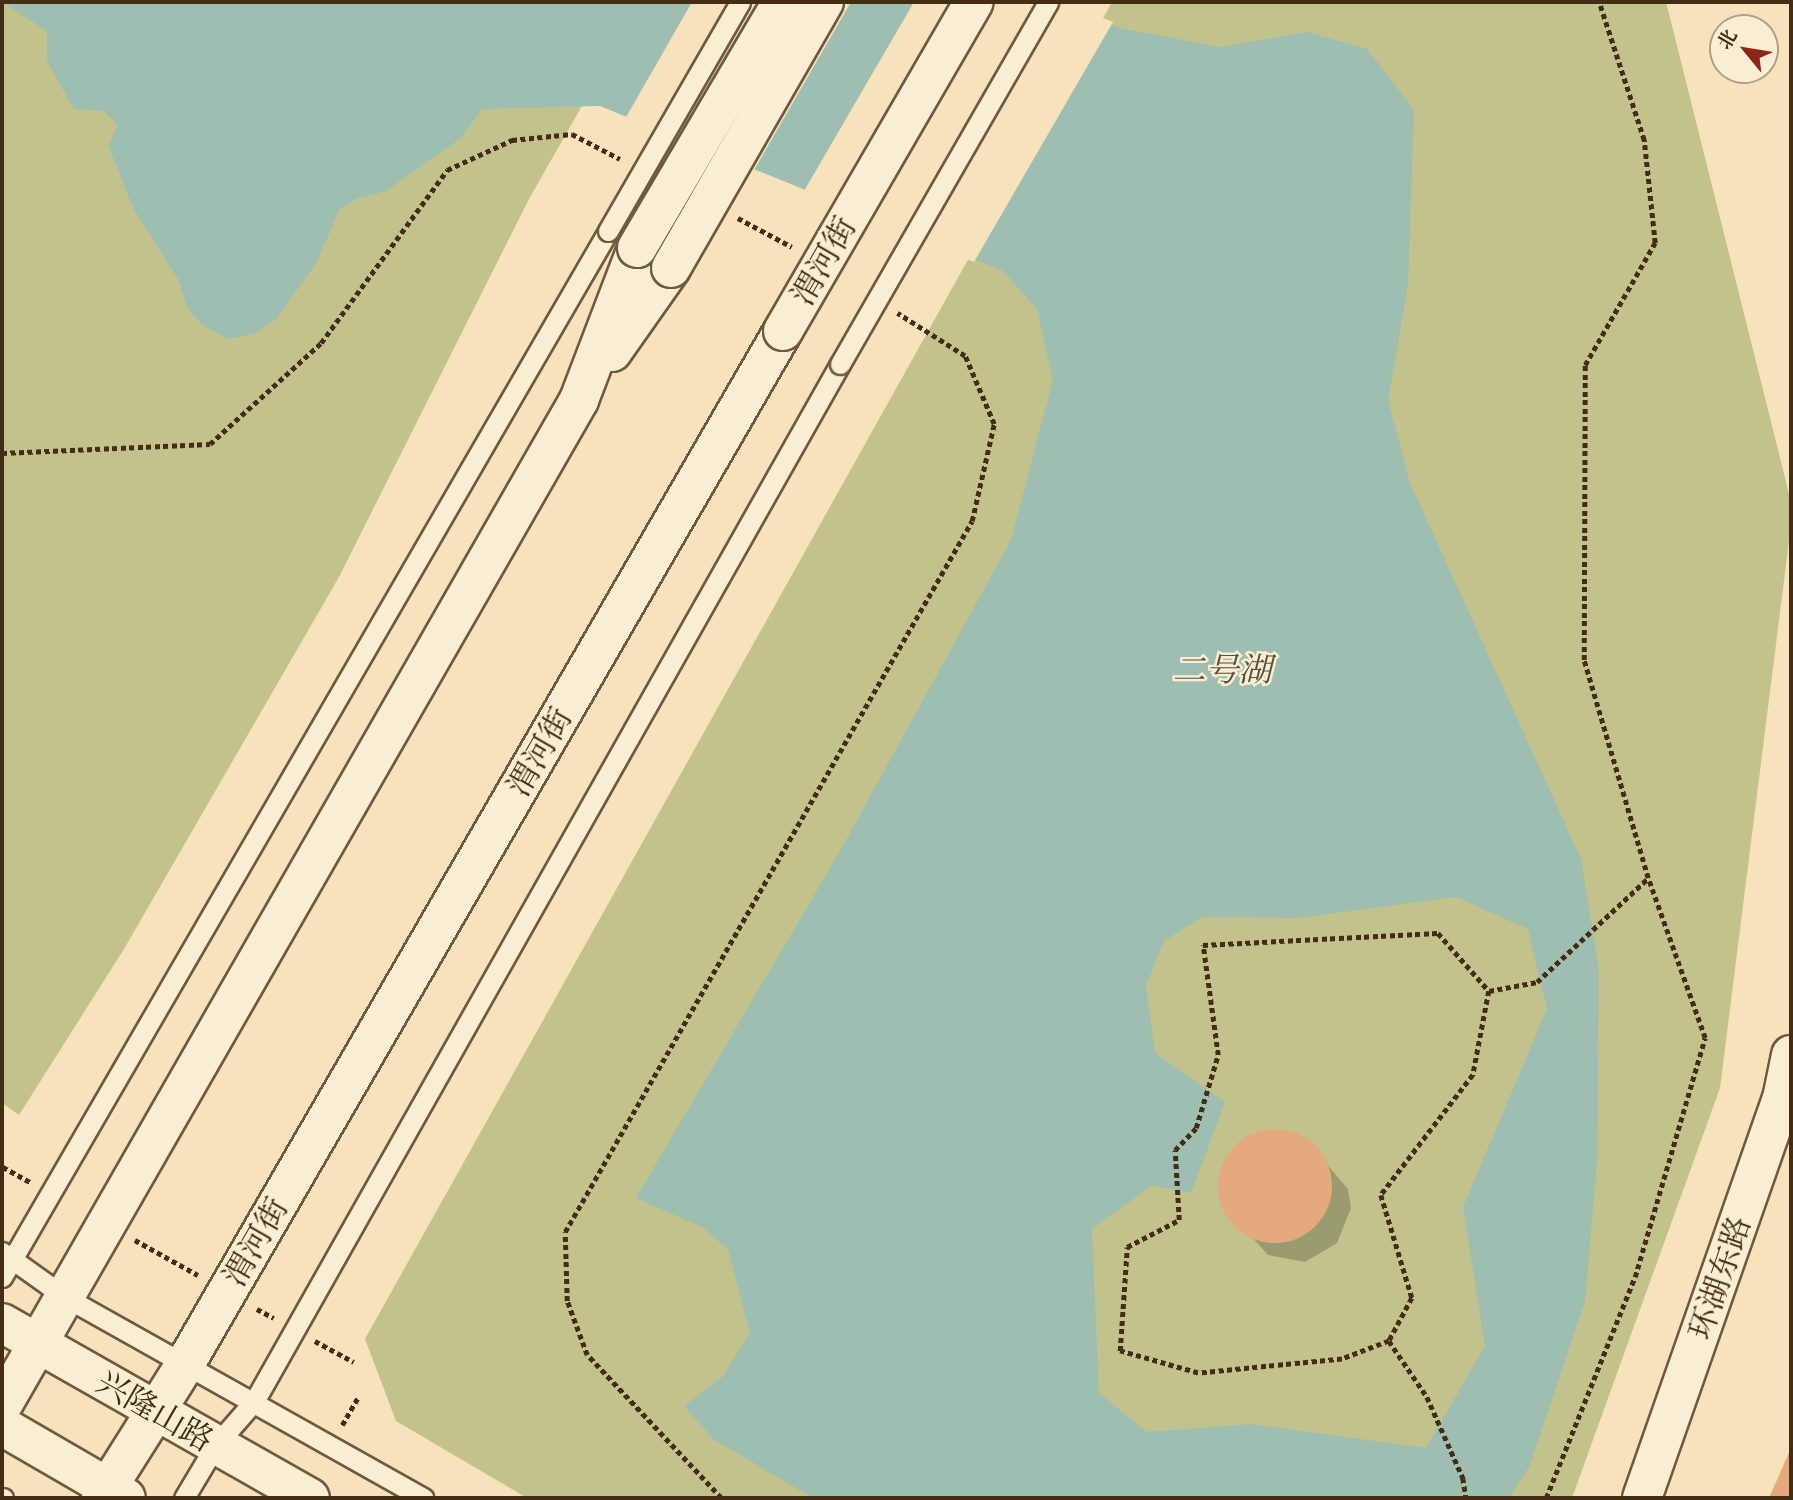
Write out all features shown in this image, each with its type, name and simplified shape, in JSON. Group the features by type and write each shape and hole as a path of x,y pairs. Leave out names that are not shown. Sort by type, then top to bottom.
{"main road":[{"path":"579,400 622,240 782,2"},
{"path":"2,1406 579,400 671,268 824,2"},
{"name":"渭河街","path":"111,1495 974,2"},
{"name":"环湖东路","path":"1642,1498 1782,1100 1791,1055"},
{"name":"兴隆山路","path":"2,1323 310,1498"},
{"path":"2,1426 111,1495"}],"lane":[{"path":"2,1277 7,1255 50,1193 622,240 740,2"},
{"name":"渭河街","path":"184,1498 215,1446 255,1400 840,363 1048,2"},
{"path":"7,1255 65,1297 184,1366 255,1400 424,1498"}],"path":[{"path":"1546,1498 1635,1277 1705,1038 1648,878 1584,660 1585,365 1655,243 1644,140 1599,2"},
{"path":"2,453 210,443 321,343 447,170 512,140 572,134 633,165"},
{"path":"731,214 803,254"},
{"path":"721,1498 711,1493 587,1355 567,1301 565,1232 972,521 994,424 965,356 884,305"},
{"path":"1489,991 1537,982 1648,878"},
{"path":"1438,933 1489,991 1473,1074 1381,1195 1412,1298 1389,1341 1342,1359 1198,1373 1120,1351 1127,1247 1179,1220 1175,1150 1196,1128 1218,1055 1203,944 1438,933"},
{"path":"3,1167 50,1193"},
{"path":"107,1224 354,1362"},
{"path":"1389,1341 1427,1397 1463,1478 1466,1498"}],"green space":[{"path":"2,2 641,2 529,199 339,577 124,949 19,1115 2,1103"},
{"path":"1112,2 1666,2 1791,502 1791,525 1720,1088 1572,1498 527,1498 396,1421 365,1339"}],"water":[{"name":"二号湖","path":"2,2 1054,2 1119,28 1220,47 1307,32 1367,49 1414,110 1408,285 1388,400 1410,483 1581,859 1599,970 1597,1163 1585,1302 1529,1467 1509,1498 813,1498 713,1439 684,1406 723,1376 750,1333 728,1249 702,1227 636,1198 839,853 1011,540 1053,380 1037,309 1003,271 600,106 482,109 461,138 386,191 356,199 339,210 317,262 276,319 254,334 229,339 205,327 187,308 178,279 133,208 108,145 118,125 104,111 74,109 47,61 47,31","holes":["1456,897 1528,929 1547,1009 1463,1207 1485,1346 1426,1448 1251,1424 1147,1432 1099,1393 1092,1229 1152,1185 1191,1193 1225,1102 1155,1053 1146,986 1164,941 1202,917 1298,918"]}],"pier":[{"path":"692,2 851,2 754,170 625,119"},
{"path":"914,2 1063,2 1113,22 974,262 804,191"}],"building":[{"path":"1275,1129 1297,1134 1315,1146 1327,1164 1332,1186 1327,1208 1315,1226 1297,1238 1275,1243 1253,1238 1235,1226 1223,1208 1218,1186 1223,1164 1235,1146 1253,1134"},
{"path":"1791,1448 1791,1498 1769,1498"}]}
